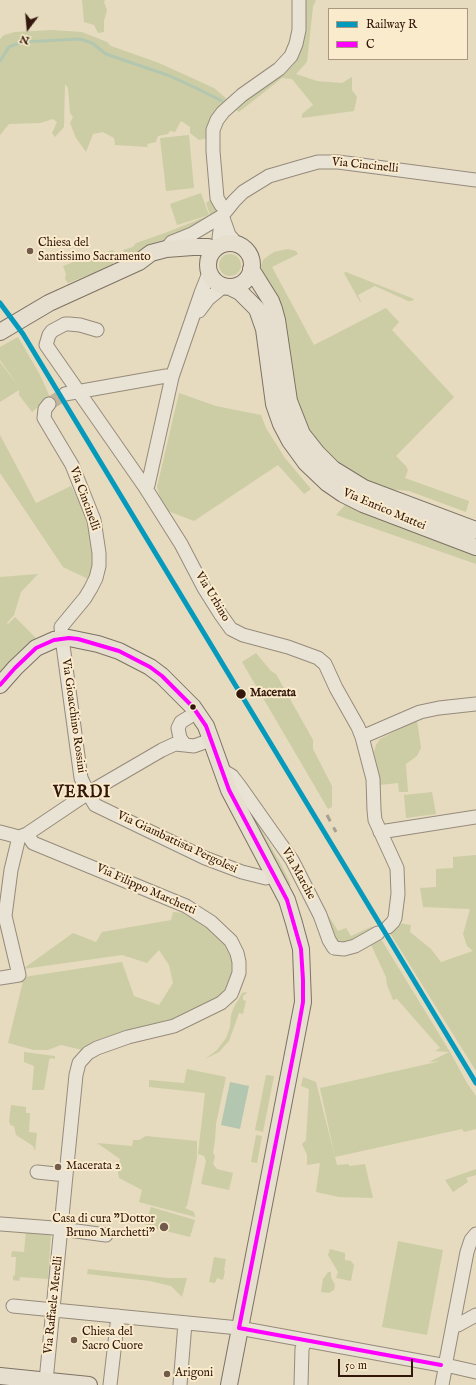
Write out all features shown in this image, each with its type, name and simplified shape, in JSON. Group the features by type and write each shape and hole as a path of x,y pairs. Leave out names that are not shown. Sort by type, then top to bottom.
{"main road":[{"path":"0,332 49,303 142,260 151,253 166,249 218,247 231,243 237,244"},
{"name":"Via Enrico Mattei","path":"237,244 244,248 250,256 252,262 251,269 271,301 277,320 289,401 302,434 317,453 333,469 364,488 476,530"},
{"path":"208,270 210,256 218,247"},
{"name":"Via Enrico Mattei","path":"142,260 151,260 170,256 184,256 197,259 208,270 213,279 245,297 256,309 264,329 274,404 281,424 290,441 306,463 327,483 356,500 381,511 476,547"},
{"path":"227,286 238,285 244,282 249,276 251,269"},
{"path":"0,685 36,648 62,638 78,638 119,651 150,667 162,676 180,692 206,726 226,783 237,807 274,875 286,900 294,922 299,942 303,1002 228,1385"},
{"path":"0,1376 89,1385"}],"street":[{"path":"237,244 229,235 225,212 217,198 213,151 213,130 217,120 223,112 279,68 290,56 296,44 299,30 299,0"},
{"name":"Via Cincinelli","path":"166,249 172,242 192,234 225,212 243,192 270,176 318,162 346,163 476,180"},
{"path":"218,247 225,212"},
{"path":"145,487 148,485 172,377 192,322 208,270"},
{"path":"192,322 208,299 227,286"},
{"name":"Via Urbino","path":"97,330 70,324 59,326 52,331 47,339 46,345 71,393 145,487 181,544 204,588 231,629 243,635 288,647 318,658 325,664 362,738 373,779 374,810 380,832"},
{"path":"71,393 166,376 172,377"},
{"name":"Via Cincinelli","path":"49,404 45,409 44,418 74,472 94,520 99,553 96,578 85,598 63,624 62,638"},
{"name":"Via Gioacchino Rossini","path":"62,638 81,778 88,793"},
{"path":"362,738 420,712 439,708 476,704"},
{"path":"184,745 180,738 178,728 181,722 196,712"},
{"path":"0,978 19,975 5,916 11,870 23,836 88,793 162,750 175,744 194,746 199,745 210,737"},
{"name":"Via Marche","path":"222,770 232,776 292,860 320,915 329,940 334,948 344,949 355,946 383,930 393,922 395,918 398,881 397,868 380,832"},
{"name":"Via Giambattista Pergolesi","path":"88,793 95,805 205,858 260,877 266,878 274,875"},
{"path":"380,832 476,817"},
{"path":"0,832 23,836"},
{"name":"Via Filippo Marchetti","path":"23,836 33,843 186,906 211,922 231,941 237,953 239,962 239,973 231,994 221,1002 174,1026 128,1037 96,1048 81,1060 76,1075 61,1229"},
{"path":"37,1172 66,1175"},
{"path":"1,1224 61,1229 106,1235"},
{"name":"Via Raffaele Merelli","path":"46,1381 61,1229"},
{"path":"442,1385 467,1252 471,1240 476,1234"},
{"path":"13,1306 239,1328 445,1365 476,1372"},
{"path":"453,1324 458,1324 476,1315"},
{"path":"110,1385 118,1316"},
{"path":"180,1385 185,1323"},
{"path":"301,1385 302,1349 305,1340"}],"shaded area":[{"path":"82,0 105,0 104,2 107,10 104,21 104,32 98,33 94,25 84,22"},
{"path":"301,0 316,0 313,7 307,62 296,74 317,81 342,83 352,77 352,90 357,97 354,111 302,118 302,114 313,105 292,79 282,78 239,112 233,108 282,69"},
{"path":"52,30 82,32 107,42 111,46 159,63 214,88 228,100 209,138 199,140 190,133 190,127 181,121 175,132 170,131 168,134 158,136 156,142 147,144 148,147 115,145 114,138 103,132 93,134 86,152 76,138 70,123 73,117 70,113 68,88 65,84 64,127 55,137 52,133 57,122 53,119 40,123 9,124 0,135 0,39 4,35 15,32"},
{"path":"189,135 194,188 166,191 160,138"},
{"path":"201,193 209,215 177,225 170,204"},
{"path":"210,200 217,210 212,218 170,238 150,244 141,251 126,255 123,250 133,247 136,243 210,215 206,203"},
{"path":"288,249 296,251 298,254 272,267 314,345 386,308 399,322 392,330 454,397 396,456 408,470 405,478 469,501 466,512 409,491 389,489 366,482 334,463 299,419 261,266 263,260 274,252"},
{"path":"113,250 116,258 111,266 68,283 65,279 66,274 63,266 99,252 100,254"},
{"path":"226,254 234,254 241,261 241,269 234,276 226,276 219,269 219,261"},
{"path":"346,272 414,299 412,301 408,301 375,286 358,295 360,302 344,273"},
{"path":"18,337 39,373 50,397 32,412 19,395 19,390 0,402 0,362 19,387 0,360 0,347"},
{"path":"179,393 216,406 261,415 266,428 285,458 311,489 304,494 278,465 194,521 168,511 160,498 157,487"},
{"path":"0,435 36,503 71,486 88,516 95,560 90,580 63,567 0,473"},
{"path":"345,505 476,554 476,564 336,515"},
{"path":"38,574 21,592 14,615 7,623 8,624 15,617 36,638 0,673 0,577"},
{"path":"256,653 271,671 276,674 313,740 313,749 332,786 332,807 328,809 242,662"},
{"path":"417,720 421,748 417,756 406,764 408,792 399,792 398,783 379,785 374,752 376,745 380,739"},
{"path":"432,792 436,814 406,818 404,795"},
{"path":"255,819 291,885 288,886 279,867 252,821"},
{"path":"476,855 476,1071 390,933 398,923 411,925 410,932 431,949 441,962 473,951 467,946 463,934 470,909 423,907 420,888 436,887 436,869 453,868 453,857"},
{"path":"315,894 338,931 346,928 351,936 373,926 376,931 348,945 338,942 333,938"},
{"path":"173,912 185,913 207,924 226,943 235,963 232,982 220,998 172,1019 108,1036 93,1042 82,1050 61,1045 48,1050 34,1050 8,1043 24,977 122,962 134,996 159,1005 173,983 169,965 159,950 147,963 122,955 23,969 73,933 96,942 102,932 171,920"},
{"path":"381,939 476,1096 476,1129 464,1132 462,1129 335,1157 320,1088 441,1061 429,1062 449,1052 435,1051 440,1048 397,999 393,1000 387,985 386,977 371,945"},
{"path":"242,993 247,993 243,996 243,1000 246,1001 243,1014 239,1013 229,1041 219,1052 205,1059 217,1050 226,1038 234,1007"},
{"path":"24,1052 55,1056 55,1059 50,1058 49,1061 44,1090 32,1090 34,1066 24,1062"},
{"path":"187,1069 226,1077 216,1124 213,1153 215,1156 213,1164 217,1169 233,1173 229,1190 201,1184 206,1161 204,1156 198,1154 205,1093 149,1087 149,1080 184,1083"},
{"path":"266,1075 274,1076 263,1132 255,1130"},
{"path":"303,1077 316,1082 337,1165 349,1164 349,1166 365,1164 373,1198 339,1197 316,1192 320,1163 307,1165 307,1155 302,1144 306,1140 309,1089 301,1086"},
{"path":"230,1082 249,1086 240,1129 221,1125"},
{"path":"11,1105 26,1107 26,1113 30,1113 29,1132 37,1133 35,1151 33,1146 16,1135 14,1126 10,1125"},
{"path":"256,1135 262,1136 257,1163 251,1162"},
{"path":"146,1136 197,1141 197,1158 187,1206 185,1208 194,1212 195,1217 139,1202 142,1190 119,1178 118,1173 120,1159 97,1143 132,1146 133,1140 139,1140"},
{"path":"476,1169 476,1175 466,1178 468,1182 453,1192 445,1180"},
{"path":"151,1207 195,1220 190,1237 145,1226"},
{"path":"26,1231 51,1233 48,1279 20,1277 19,1281 13,1280 13,1276 15,1275 16,1257 11,1257 12,1251 24,1252"},
{"path":"398,1241 443,1250 427,1335 382,1327"},
{"path":"330,1249 345,1253 345,1260 351,1261 354,1265 351,1281 336,1278 338,1272 328,1255"},
{"path":"214,1257 226,1259 223,1280 217,1278 215,1283 209,1282"},
{"path":"88,1269 168,1278 187,1278 182,1297 171,1286 150,1281 87,1274"},
{"path":"328,1272 331,1272 331,1277 335,1285 334,1290 329,1293 321,1292 323,1279"}],"waterway":[{"path":"0,61 9,47 22,42 80,39 92,43 106,54 170,76 222,101"}],"tunnel":[{"path":"49,404 65,394"}],"railway":[{"path":"327,815 336,832"}],"rail line":[{"name":"R","path":"0,303 23,334 476,1083"}],"transit line":[{"name":"C","path":"0,685 36,648 54,640 69,638 78,639 119,651 150,667 162,676 193,707 206,726 229,790 287,900 301,949 303,980 303,1002 297,1036 239,1328 441,1365"}],"place":[{"name":"Chiesa del Santissimo Sacramento","path":"30,251"},
{"name":"Macerata","path":"241,694"},
{"name":"Macerata 2","path":"58,1167"},
{"name":"Casa di cura \"Dottor Bruno Marchetti\"","path":"164,1227"},
{"name":"Chiesa del Sacro Cuore","path":"74,1340"},
{"name":"Arigoni","path":"167,1374"}],"district":[{"name":"VERDI","path":"82,794"}]}
